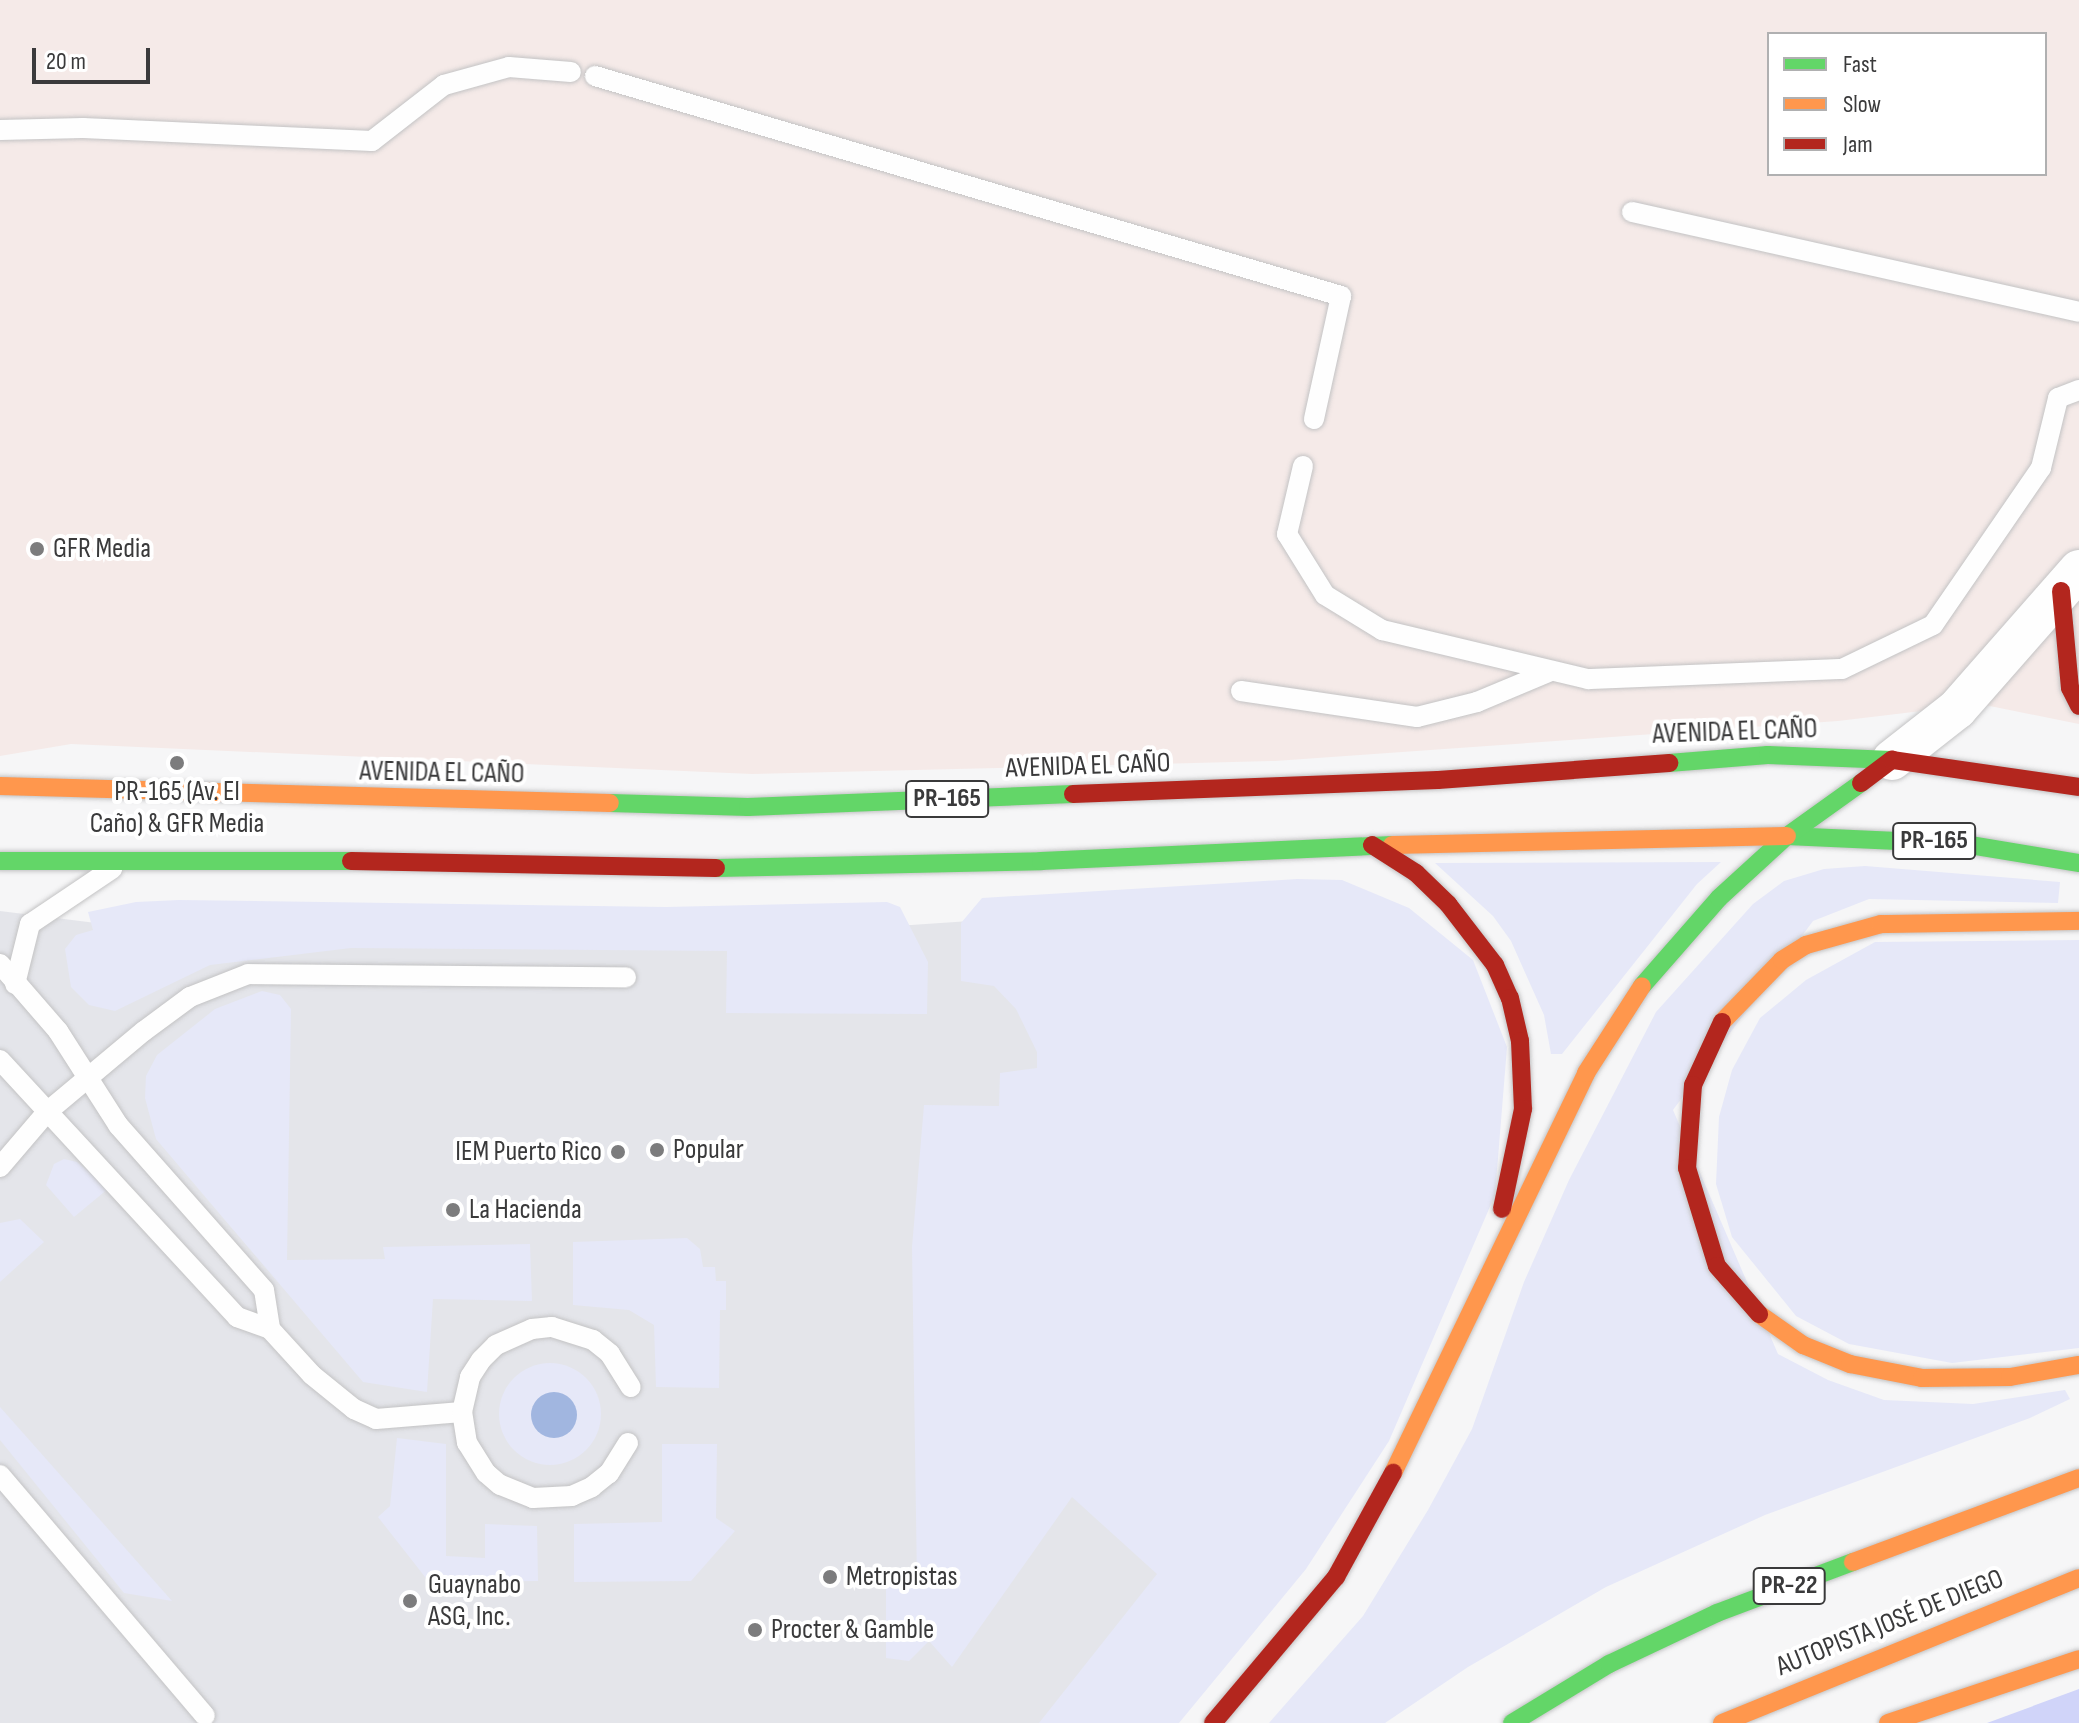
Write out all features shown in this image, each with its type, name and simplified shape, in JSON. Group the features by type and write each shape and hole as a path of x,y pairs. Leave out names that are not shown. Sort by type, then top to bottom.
{"main road":[{"path":"2070,580 2070,688 2079,706"},
{"name":"AVENIDA EL CAÑO","path":"0,786 748,807 1438,780 1768,755 1892,760 2079,787"},
{"path":"1213,1723 1336,1577 1418,1427 1586,1073 1639,989 1719,898 1787,836 1892,760"},
{"name":"PR-165","path":"0,861 132,858 740,868 1041,861 1372,845 1787,836 1964,844 2079,863"},
{"path":"1372,845 1416,873 1448,904 1495,965 1510,998 1520,1041 1523,1109 1488,1274"},
{"path":"2079,921 1881,924 1806,945 1782,960 1727,1012 1710,1047 1693,1085 1687,1168 1717,1266 1767,1324 1803,1345 1850,1364 1922,1378 2010,1377 2079,1365"},
{"name":"PR-22","path":"1512,1723 1609,1664 1717,1613 2079,1478"},
{"name":"AUTOPISTA JOSÉ DE DIEGO","path":"1722,1723 2079,1578"},
{"path":"1888,1723 2079,1659"}],"street":[{"path":"1892,760 1957,709 2070,580"}],"lane":[{"path":"0,130 83,128 372,141 444,85 509,67 571,72"},
{"path":"595,76 1341,296 1314,419"},
{"path":"1632,212 2079,312"},
{"path":"1303,466 1287,534 1325,595 1382,630 1588,679 1842,669 1933,625 2041,468 2058,398 2079,390"},
{"path":"1241,691 1417,717 1477,702 1551,671"},
{"path":"15,984 30,924 132,858"},
{"path":"0,964 58,1031 118,1125 264,1290 270,1329"},
{"path":"0,1167 47,1112 190,997 248,974 626,977"},
{"path":"0,1060 237,1317 270,1329 312,1375 376,1419 462,1412"},
{"path":"628,1443 609,1473 592,1487 572,1496 533,1498 500,1485 486,1473 467,1443 462,1412 470,1377 481,1360 496,1345 532,1329 552,1327 593,1340 610,1354 631,1387"},
{"path":"0,1475 205,1716"}],"shaded area":[{"path":"0,0 2079,0 2079,724 1980,704 1838,721 1275,761 752,774 71,744 0,756"},
{"path":"1721,862 1697,884 1562,1054 1551,1054 1544,1015 1511,941 1493,916 1435,863"},
{"path":"1865,866 2060,882 2058,903 1869,899 1813,921 1673,1110 1778,1354 1828,1380 1884,1400 1973,1404 2065,1390 2070,1399 2030,1418 1765,1515 1606,1587 1468,1667 1385,1723 1269,1723 1363,1616 1428,1510 1472,1429 1524,1282 1569,1180 1656,1012 1753,904 1784,881 1824,869"},
{"path":"1297,879 1342,880 1409,908 1473,960 1507,1047 1495,1195 1389,1441 1306,1569 1179,1723 1039,1723 1157,1574 1072,1497 952,1667 929,1641 909,1661 886,1658 886,1583 917,1582 912,1247 924,1105 999,1106 1000,1073 1037,1068 1037,1052 1016,1009 994,986 961,981 961,923 982,898"},
{"path":"1351,895 1409,930 1109,1723 0,1723 0,911 112,925 911,925"},
{"path":"179,900 666,907 887,902 900,907 928,962 927,1014 726,1013 727,951 351,948 210,965 115,1011 89,1005 71,987 65,949 76,935 93,930 88,912 136,902"},
{"path":"2079,940 2079,1348 1952,1363 1849,1344 1796,1316 1732,1237 1716,1184 1719,1117 1732,1070 1760,1018 1806,980 1875,942"},
{"path":"262,991 280,995 291,1009 287,1260 385,1259 383,1247 530,1244 532,1301 433,1299 427,1392 363,1382 156,1139 145,1098 146,1076 157,1055 215,1009"},
{"path":"64,1159 77,1162 109,1188 74,1217 46,1185 54,1164"},
{"path":"20,1219 44,1242 0,1282 0,1223"},
{"path":"687,1238 700,1249 703,1267 715,1267 716,1281 726,1281 726,1310 720,1310 719,1388 656,1387 654,1325 629,1310 573,1305 573,1242"},
{"path":"550,1363 570,1367 586,1378 597,1394 601,1414 597,1434 586,1450 570,1461 550,1465 530,1461 514,1450 503,1434 499,1414 503,1394 514,1378 530,1367"},
{"path":"554,1392 570,1399 577,1415 570,1431 554,1438 538,1431 531,1415 538,1399"},
{"path":"0,1407 172,1601 124,1593 0,1440"},
{"path":"397,1438 446,1444 446,1556 485,1558 485,1524 537,1526 538,1581 429,1582 378,1517 390,1506"},
{"path":"662,1444 717,1444 716,1518 735,1531 691,1581 574,1582 574,1524 662,1522"},
{"path":"2079,1689 2079,1723 1987,1723"}],"traffic: fast":[{"path":"1669,763 1768,755 1892,760"},
{"path":"1642,986 1719,898 1787,836 1861,783"},
{"path":"610,803 748,807 1073,794"},
{"path":"1787,836 1964,844 2079,863"},
{"path":"716,868 1041,861 1392,845"},
{"path":"0,861 351,861"},
{"path":"1512,1723 1609,1664 1717,1613 1853,1562"}],"traffic: slow":[{"path":"0,786 610,803"},
{"path":"1392,845 1787,836"},
{"path":"1722,1022 1782,960 1806,945 1881,924 2079,921"},
{"path":"1393,1473 1586,1073 1642,986"},
{"path":"1759,1314 1803,1345 1850,1364 1922,1378 2010,1377 2079,1365"},
{"path":"1853,1562 2079,1478"},
{"path":"1722,1723 2079,1578"},
{"path":"1888,1723 2079,1659"}],"traffic: jam":[{"path":"2061,591 2070,688 2079,706"},
{"path":"1861,783 1892,760 2079,787"},
{"path":"1073,794 1438,780 1669,763"},
{"path":"1372,845 1416,873 1448,904 1495,965 1510,998 1520,1041 1523,1109 1502,1209"},
{"path":"351,861 716,868"},
{"path":"1722,1022 1693,1085 1687,1168 1717,1266 1759,1314"},
{"path":"1213,1723 1336,1577 1393,1473"}],"place":[{"name":"GFR Media","path":"37,549"},
{"name":"PR-165 (Av. El Caño) & GFR Media","path":"177,763"},
{"name":"Popular","path":"657,1150"},
{"name":"IEM Puerto Rico","path":"618,1152"},
{"name":"La Hacienda","path":"453,1210"},
{"name":"Metropistas","path":"830,1577"},
{"name":"Guaynabo ASG, Inc.","path":"410,1601"},
{"name":"Procter & Gamble","path":"755,1630"}]}
